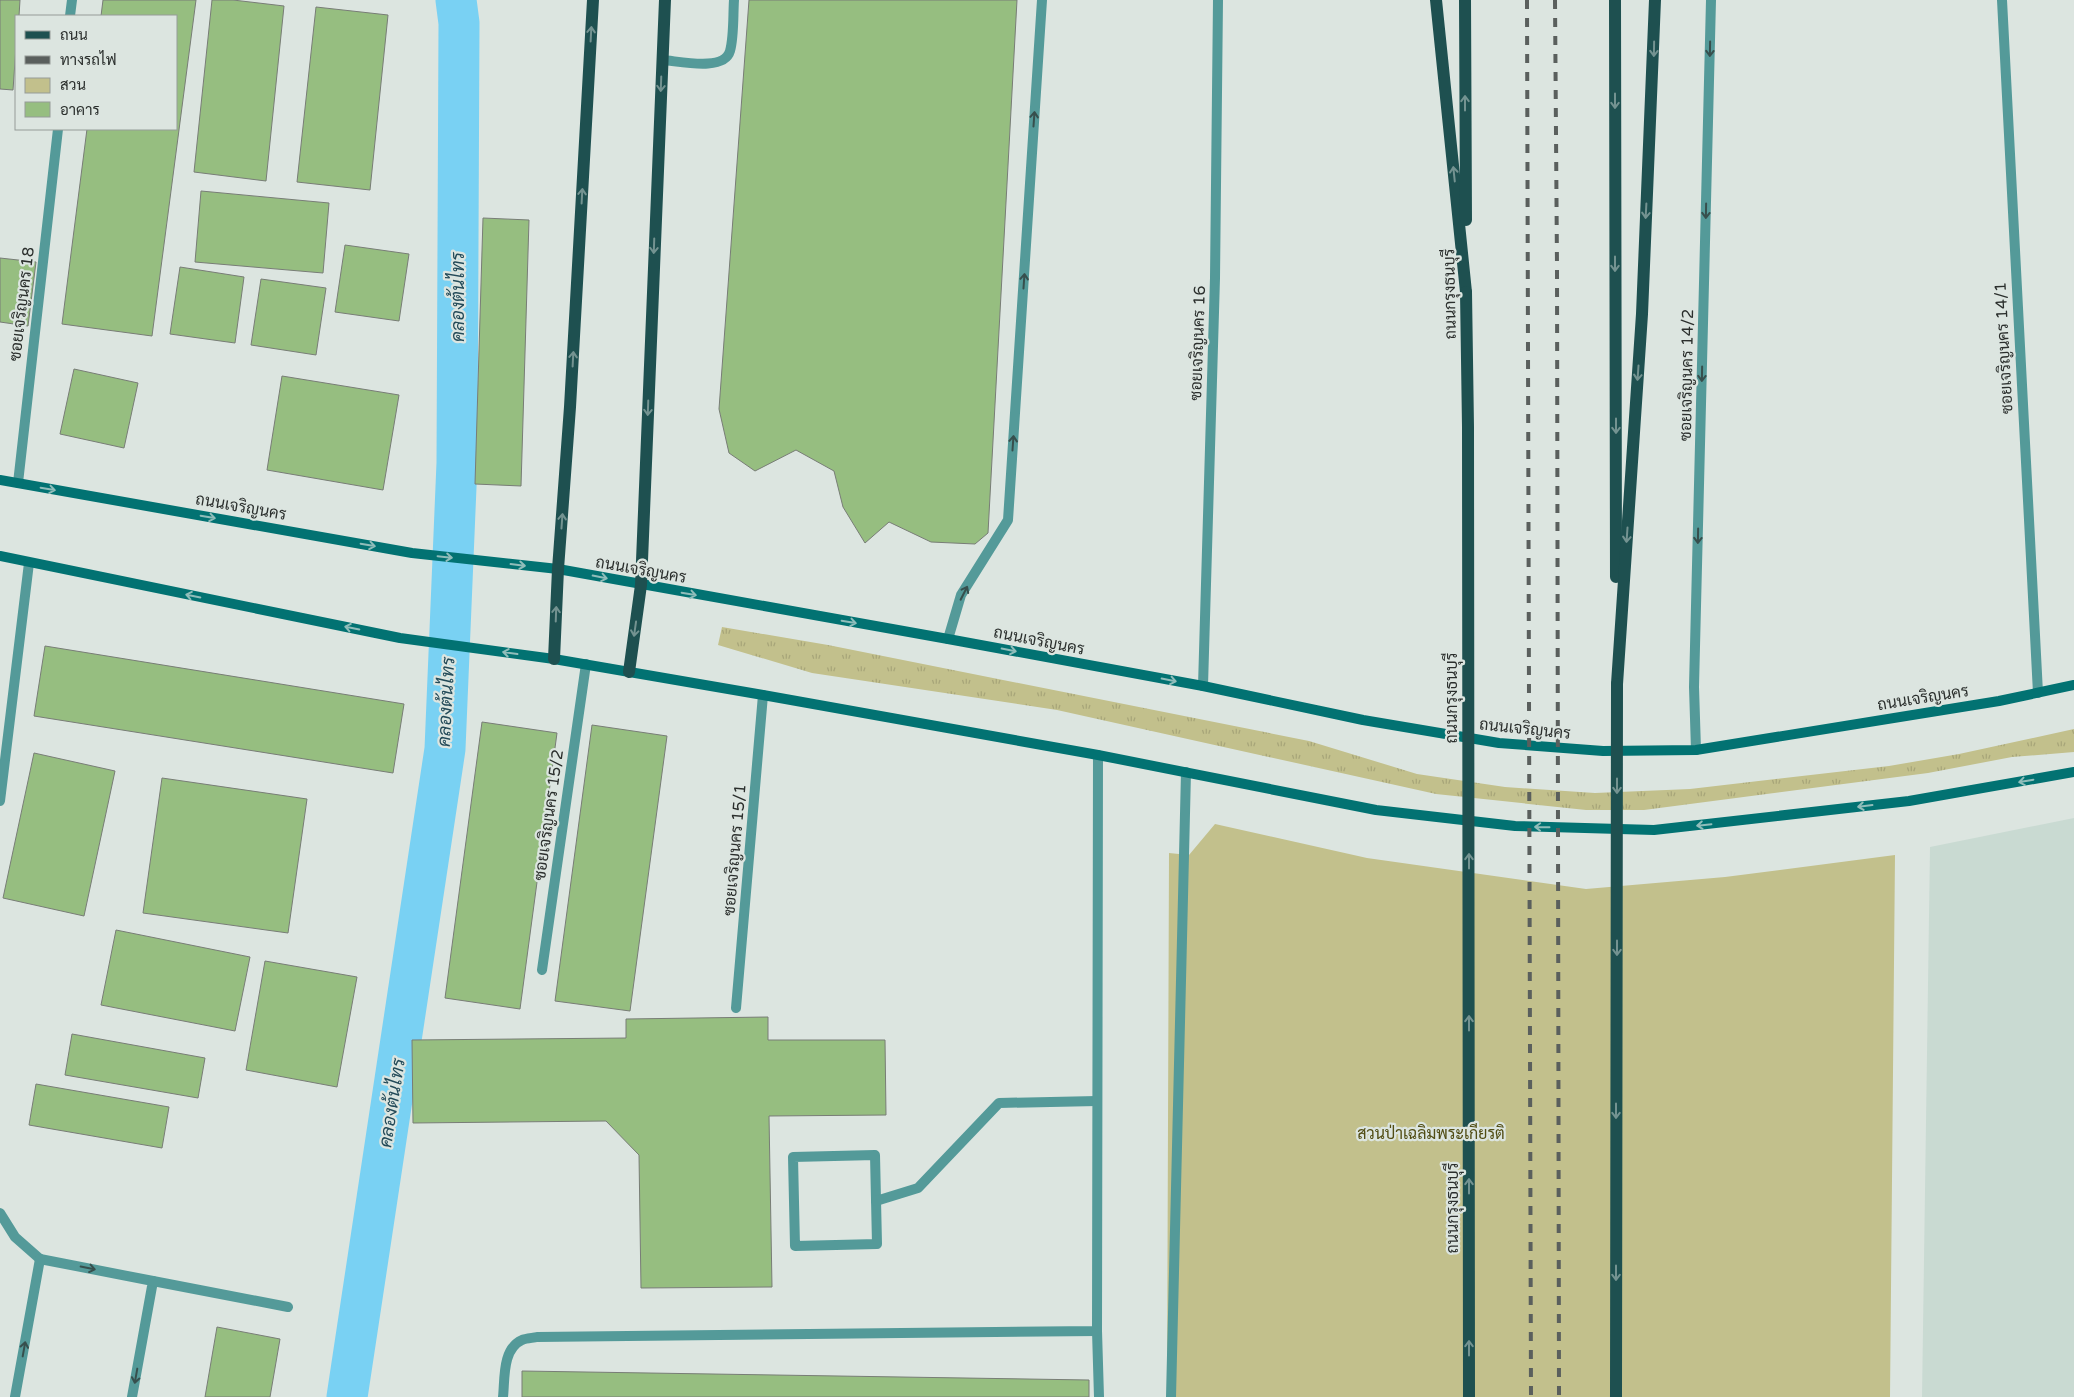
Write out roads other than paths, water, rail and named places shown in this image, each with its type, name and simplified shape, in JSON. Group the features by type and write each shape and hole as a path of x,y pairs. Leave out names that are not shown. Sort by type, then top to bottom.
{"main road":[{"path":"554,659 593,0"},
{"path":"629,672 641,586 665,0"},
{"path":"1436,0 1466,292"},
{"name":"ถนนกรุงธนบุรี","path":"1464,0 1468,447 1469,1397"},
{"path":"1615,0 1617,684 1616,1397"},
{"path":"1617,684 1642,314 1655,0"},
{"name":"ถนนเจริญนคร","path":"0,480 412,553 558,569 641,586 948,639 1202,686 1363,720 1499,743 1603,751 1696,750 2038,694 2074,685"},
{"path":"0,556 400,638 586,664 763,695 1098,755 1386,811 1514,826 1654,830 1910,801 2074,772"}],"street":[{"path":"70,15 72,0"},
{"path":"662,60 716,64 724,60 730,52 734,0"},
{"path":"948,639 961,595 1008,520 1042,0"},
{"name":"ซอยเจริญนคร 16","path":"1202,686 1215,278 1218,0"},
{"name":"ซอยเจริญนคร 14/2","path":"1696,750 1694,688 1711,0"},
{"name":"ซอยเจริญนคร 14/1","path":"2002,0 2038,694"},
{"name":"ซอยเจริญนคร 18","path":"18,483 58,130"},
{"path":"0,801 29,563"},
{"name":"ซอยเจริญนคร 15/2","path":"542,970 586,664"},
{"name":"ซอยเจริญนคร 15/1","path":"736,1008 763,695"},
{"path":"1098,755 1098,1397"},
{"path":"1171,1397 1186,772"},
{"path":"876,1201 918,1188 999,1104 1098,1101"},
{"path":"875,1156 876,1201 877,1244 794,1246 792,1157 875,1156"},
{"path":"0,1213 15,1237 40,1259 288,1307"},
{"path":"15,1397 40,1259"},
{"path":"132,1397 153,1281"},
{"path":"503,1397 510,1350 521,1340 537,1337 1097,1331"}],"waterway":[{"name":"คลองต้นไทร","path":"347,1397 445,749 457,463 459,23 456,0"}],"railway":[{"path":"1527,0 1531,1397"},
{"path":"1555,0 1559,1397"}],"park label":[{"name":"สวนป่าเฉลิมพระเกียรติ","path":"1431,1134"}]}
